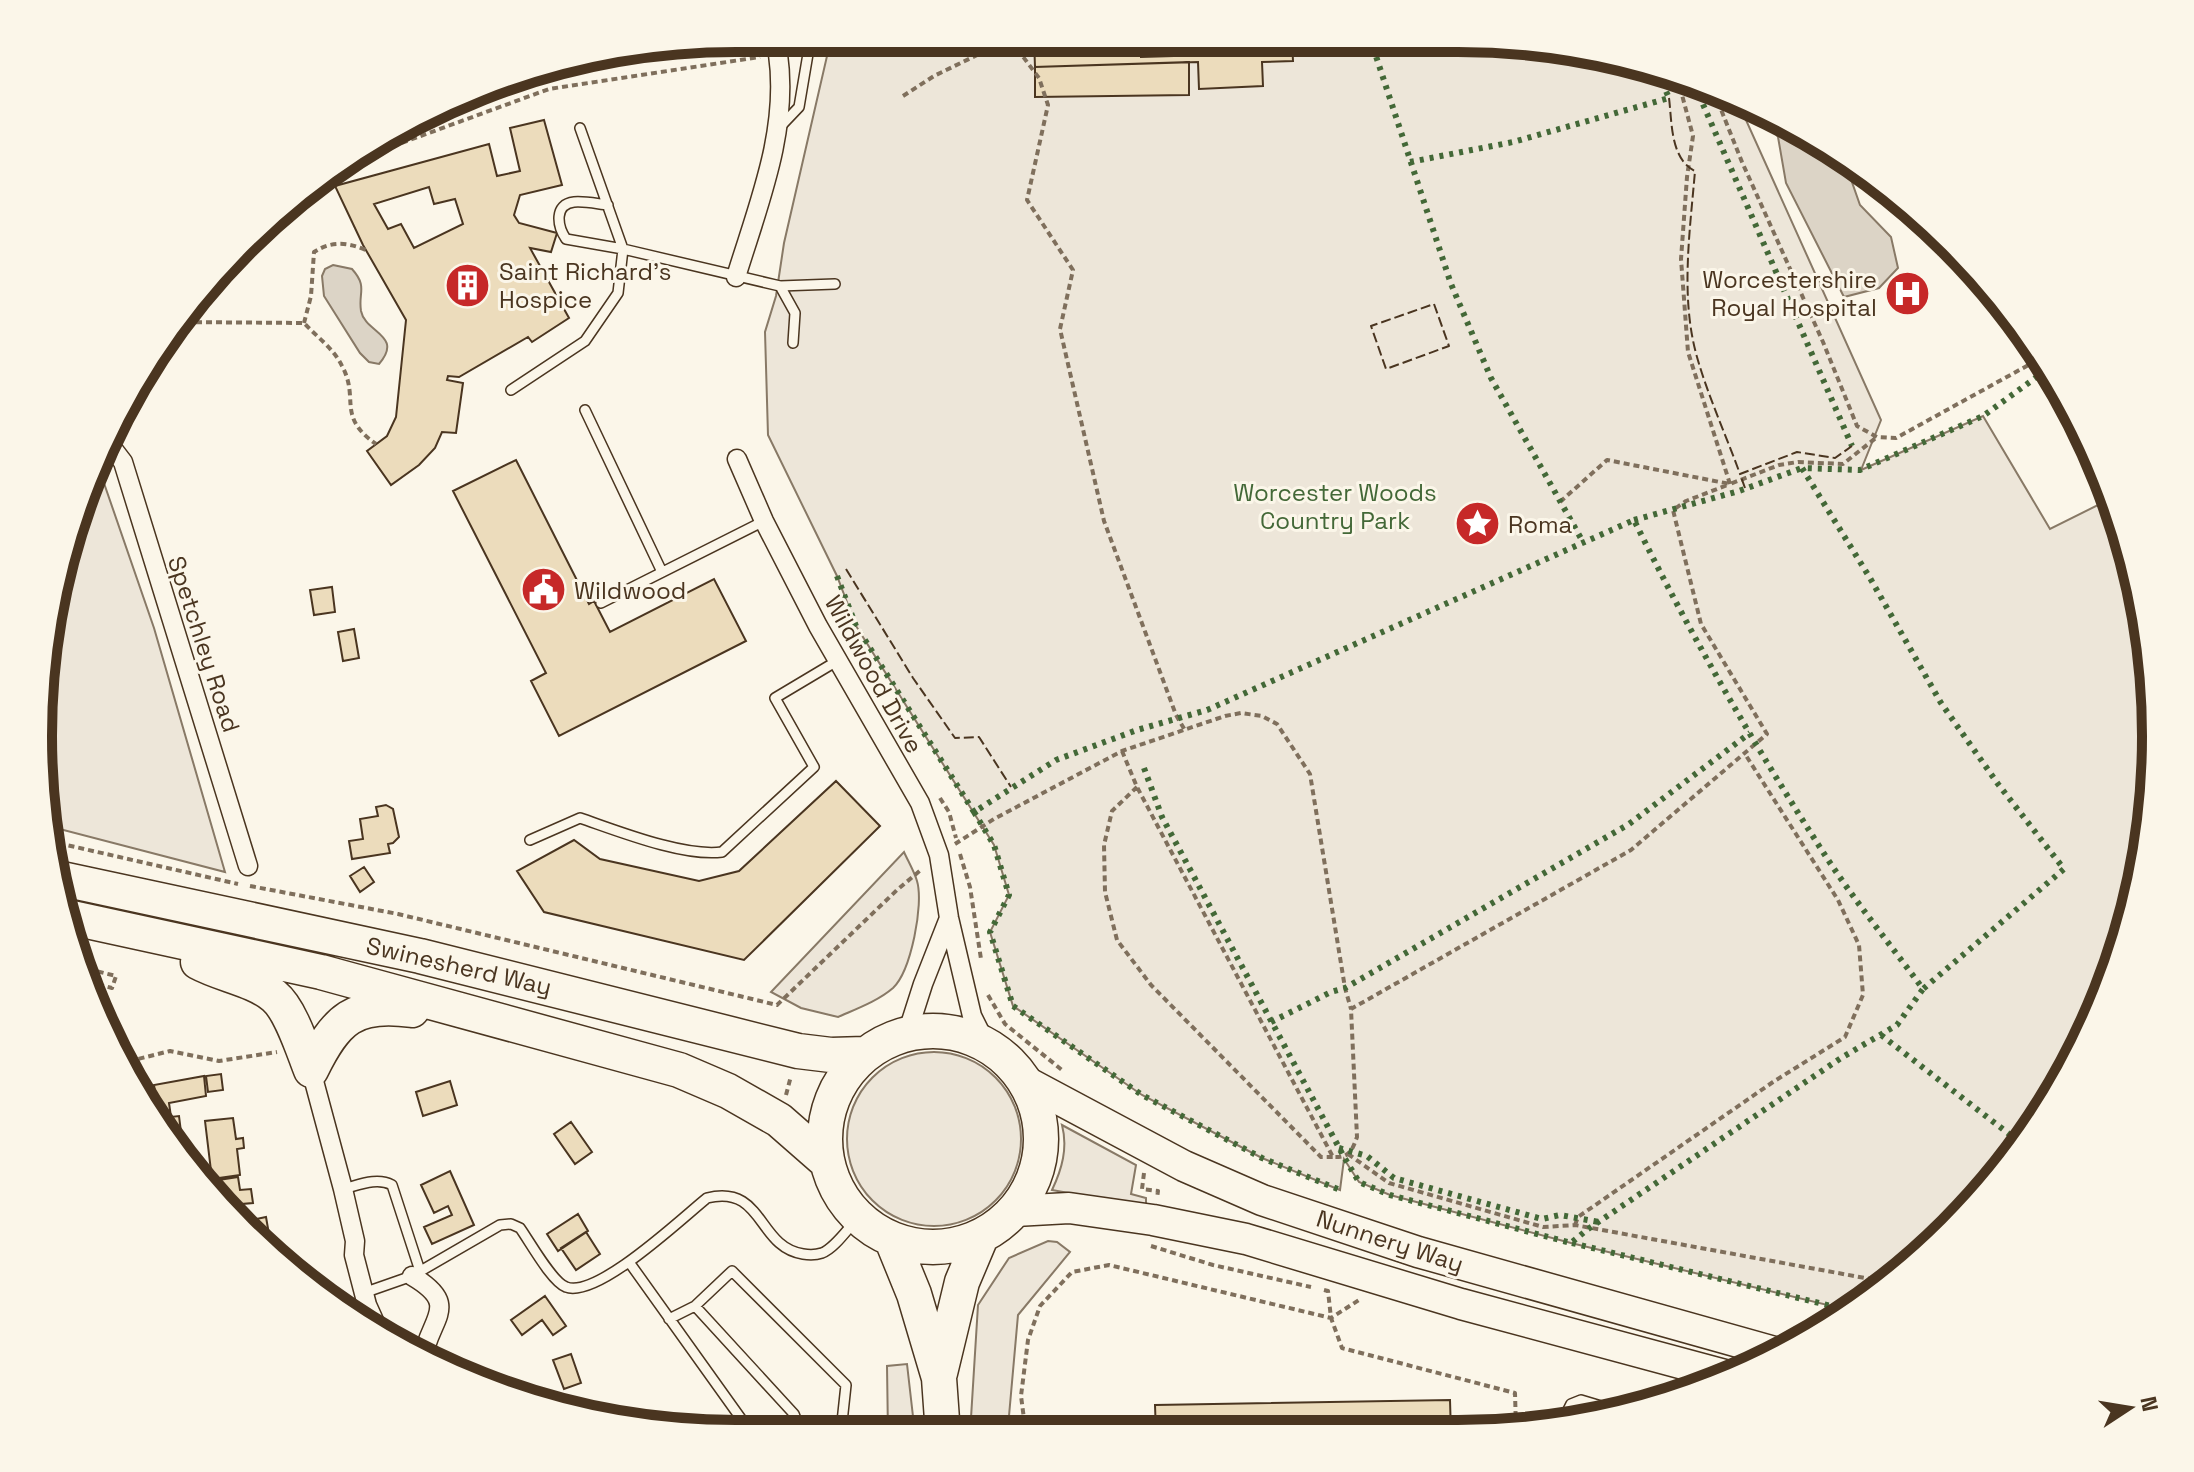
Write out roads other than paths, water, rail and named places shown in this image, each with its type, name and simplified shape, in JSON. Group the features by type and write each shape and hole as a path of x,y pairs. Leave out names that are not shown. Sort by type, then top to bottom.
{"highway":[{"name":"Swinesherd Way","path":"68,880 420,956 798,1051 831,1055 865,1054"},
{"name":"Swinesherd Way","path":"77,919 321,972 679,1070 728,1091 779,1120 827,1162"},
{"path":"145,934 205,966 251,983 276,997 286,1012 298,1062 351,1015 370,1007 424,1012 679,1070"},
{"path":"945,1032 964,1035 987,1046 1005,1059 1023,1080 1035,1105 1040,1133 1039,1161 1029,1188 1014,1211 981,1237 949,1247 920,1247 892,1240 858,1218 832,1180 827,1162 829,1106 841,1080 865,1054 907,1034 945,1032"},
{"path":"939,1378 962,1282 981,1237"},
{"path":"892,1240 914,1294 939,1378 942,1420"}],"main road":[{"name":"Nunnery Way","path":"1023,1080 1156,1152 1262,1200 1418,1252 1762,1348"},
{"name":"Nunnery Way","path":"1014,1211 1069,1208 1152,1234 1246,1239 1476,1309 1711,1371"}],"street":[{"path":"736,277 778,130 779,52"},
{"name":"Spetchley Road","path":"115,451 123,462 248,866"},
{"name":"Wildwood Drive","path":"737,459 764,521 837,661 920,803 939,855 949,918 972,1016 987,1046"},
{"path":"907,1034 949,918"},
{"path":"298,1062 343,1189 355,1241 354,1255 372,1315"},
{"path":"355,1241 362,1253 372,1290 375,1316"},
{"path":"416,1274 430,1286 439,1306 438,1318 425,1345"}],"lane":[{"path":"778,130 799,107 809,52"},
{"path":"511,390 585,341 618,293 623,249 580,128"},
{"path":"608,205 575,202 564,205 558,224 566,239 623,249 780,286 835,284"},
{"path":"780,286 795,313 793,343"},
{"path":"585,410 662,572"},
{"path":"601,603 764,521"},
{"path":"530,840 580,818 697,852 722,852 814,767 775,698 837,661"},
{"path":"343,1189 375,1181 392,1185 416,1274"},
{"path":"372,1290 416,1274 500,1225 511,1224 520,1228 557,1280 567,1287 591,1286 629,1262 707,1198 720,1195 747,1202 780,1244 798,1253 824,1252 858,1218"},
{"path":"629,1262 742,1420"},
{"path":"669,1319 695,1306 732,1271 846,1385 842,1420"},
{"path":"695,1306 796,1420"},
{"path":"1568,1411 1571,1404 1581,1400 1599,1405"}],"place":[{"name":"Saint Richard's Hospice","path":"468,285"},
{"name":"Worcestershire Royal Hospital","path":"1908,293"},
{"name":"Roma","path":"1477,524"},
{"name":"Wildwood","path":"543,590"}],"park label":[{"name":"Worcester Woods Country Park","path":"1335,506"}]}
